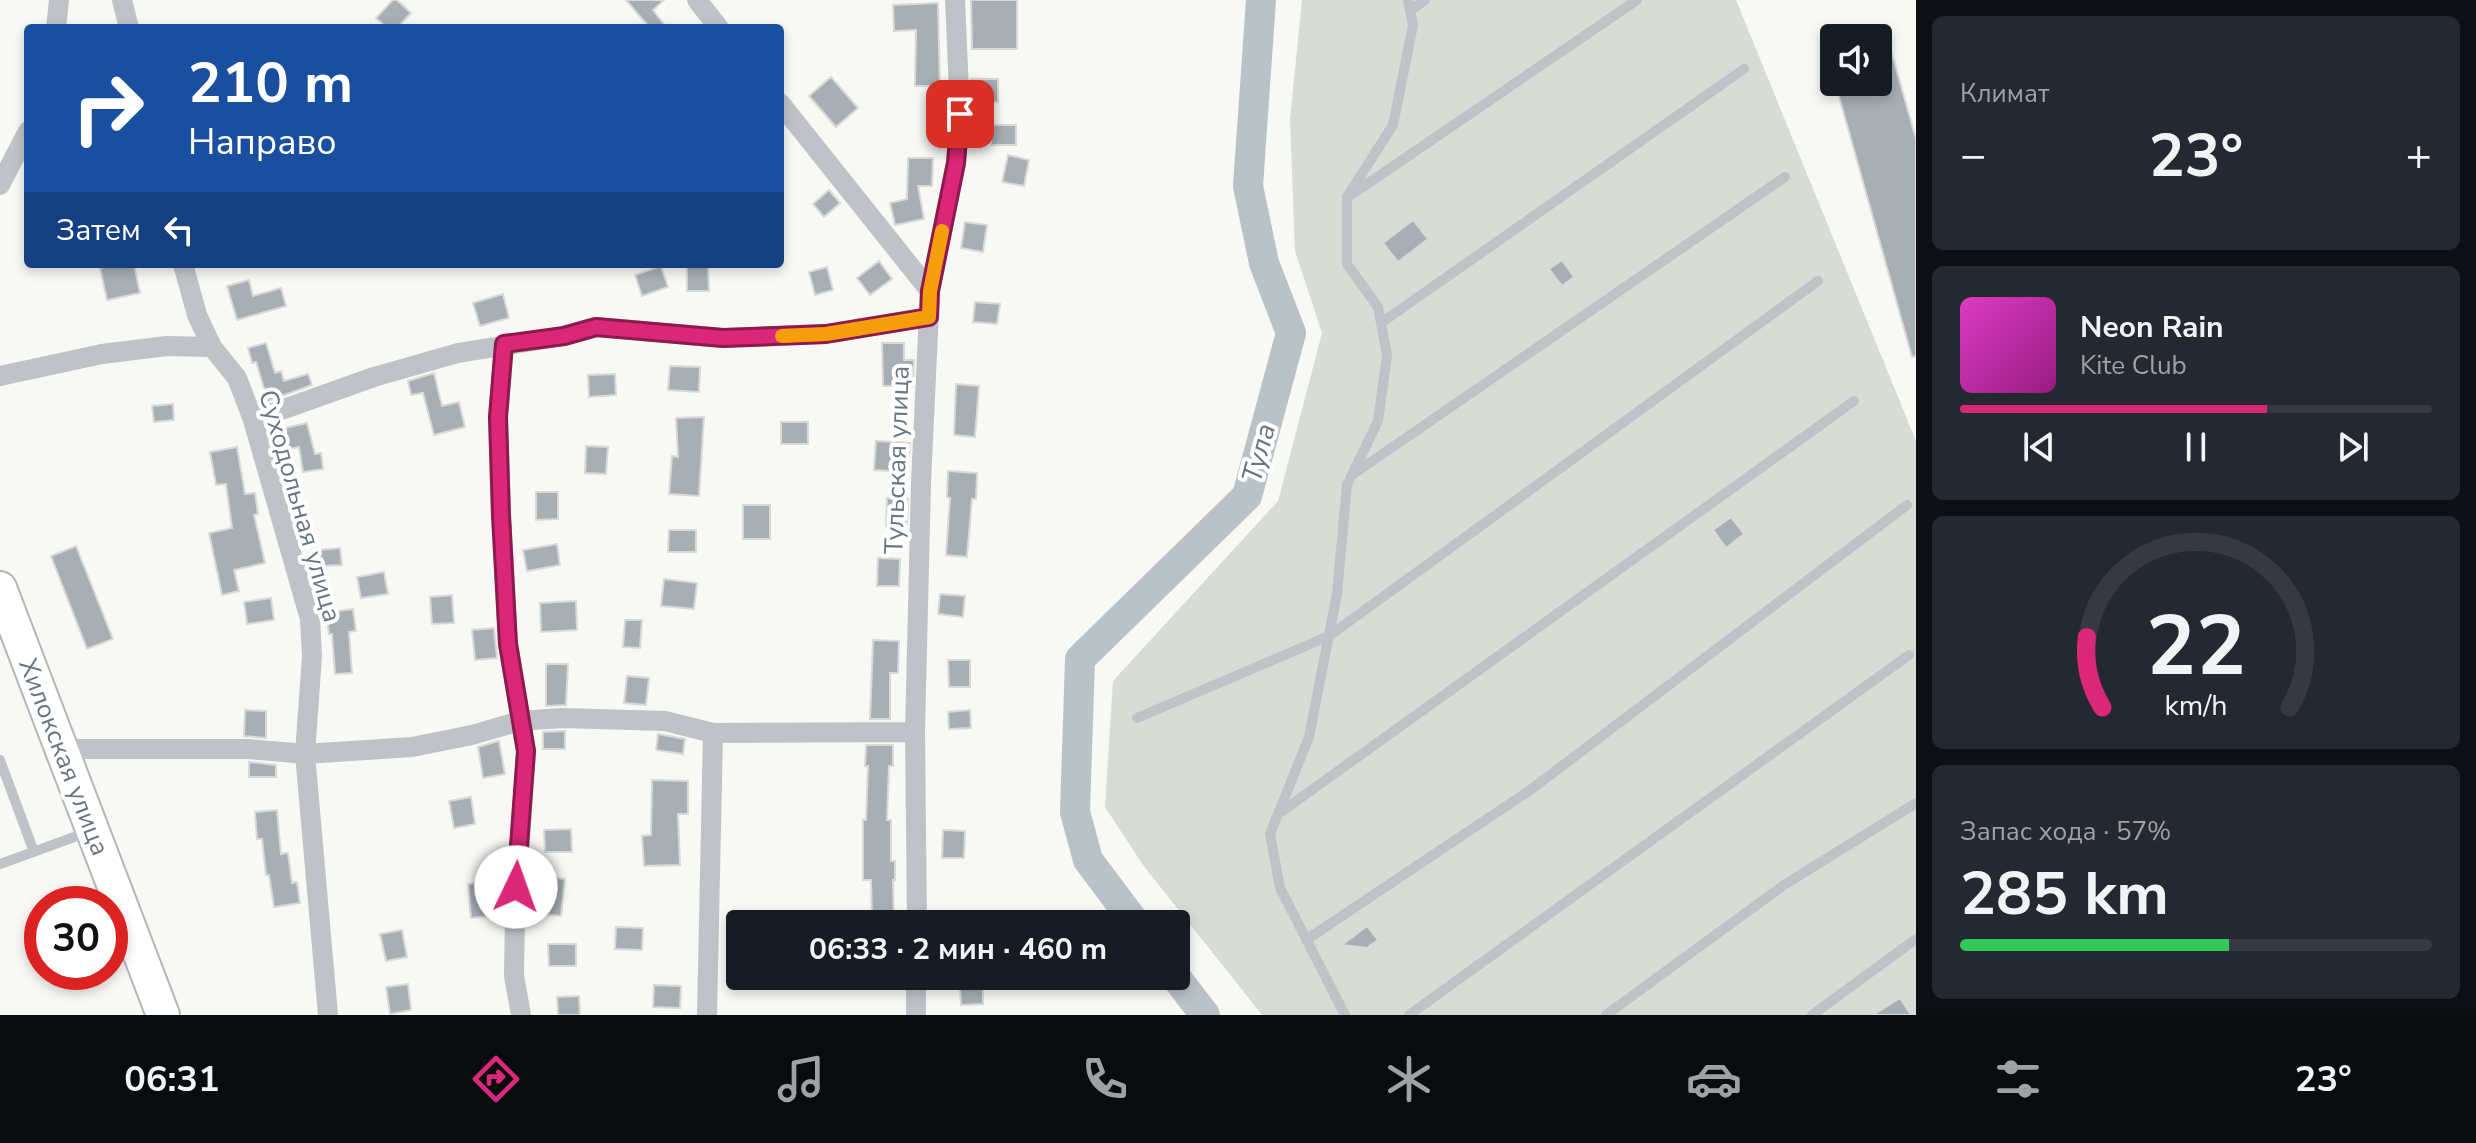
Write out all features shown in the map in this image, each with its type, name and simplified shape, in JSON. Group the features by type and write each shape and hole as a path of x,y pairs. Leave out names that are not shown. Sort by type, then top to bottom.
{"main road":[{"name":"Хилокская улица","path":"0,588 163,1015"}],"street":[{"path":"56,24 59,0"},
{"path":"122,0 128,24"},
{"path":"697,0 716,24"},
{"name":"Тульская улица","path":"917,910 915,732 921,482 930,291 956,163 960,114 955,0"},
{"path":"784,108 930,291"},
{"path":"0,185 24,139"},
{"name":"Суходольная улица","path":"184,268 197,315 212,347 237,378 253,420 310,619 312,656 305,754 328,1015"},
{"path":"253,420 374,377 458,353 564,336 596,327 723,338 826,334 929,317"},
{"path":"504,344 498,417 501,515 508,644 526,751 515,910 514,976 521,1015"},
{"path":"0,376 102,354 167,346 212,347"},
{"path":"60,749 248,749 305,754 412,747 520,721 609,718 665,721 713,733 915,732"},
{"path":"707,1015 713,733"},
{"path":"916,990 916,1015"}],"lane":[{"path":"1345,1015 1280,888 1270,834 1309,737 1337,594 1347,485 1378,421 1387,355 1378,307 1347,264 1347,197 1393,125 1413,25 1409,5 1425,0"},
{"path":"1347,197 1637,0"},
{"path":"1381,323 1744,69"},
{"path":"1351,476 1785,177"},
{"path":"1137,718 1329,636 1818,281"},
{"path":"1278,813 1854,401"},
{"path":"1306,940 1529,791 1907,505"},
{"path":"1409,1015 1909,655"},
{"path":"0,760 34,852"},
{"path":"1606,1015 1784,885 1916,803"},
{"path":"0,864 91,831"},
{"path":"1812,1015 1916,939"}],"shaded area":[{"path":"1302,0 1736,0 1916,441 1916,1015 1262,1015 1190,924 1190,910 1179,910 1143,865 1105,807 1113,681 1278,501 1322,333 1295,251 1290,119"}],"building":[{"path":"393,0 411,13 401,24 383,24 376,18"},
{"path":"626,0 664,0 653,10 664,24 647,24"},
{"path":"971,0 1017,0 1017,49 972,49"},
{"path":"938,3 940,86 915,86 916,30 894,31 893,5"},
{"path":"1892,54 1916,139 1916,356 1912,357 1839,96 1892,96"},
{"path":"831,77 858,108 836,127 809,96"},
{"path":"971,79 998,79 998,102 972,102"},
{"path":"991,125 1016,125 1016,145 991,145"},
{"path":"1008,155 1029,160 1024,186 1002,182"},
{"path":"908,158 933,158 932,186 918,186 924,219 895,225 890,203 907,199"},
{"path":"829,190 840,203 824,217 813,204"},
{"path":"1413,220 1428,239 1398,262 1383,243"},
{"path":"965,222 987,225 983,252 961,248"},
{"path":"1562,260 1574,277 1562,286 1549,269"},
{"path":"879,261 892,279 870,295 857,278"},
{"path":"827,267 833,290 815,295 809,272"},
{"path":"100,268 135,268 140,293 107,300"},
{"path":"662,268 668,287 642,296 635,275"},
{"path":"687,268 708,268 709,291 687,291"},
{"path":"249,280 253,296 281,288 286,306 237,320 227,286"},
{"path":"503,294 509,318 480,326 473,303"},
{"path":"975,302 1000,304 997,324 973,322"},
{"path":"266,343 275,373 281,371 284,381 308,374 312,385 268,401 256,362 252,363 248,348"},
{"path":"882,343 904,343 904,360 914,360 913,386 883,386"},
{"path":"670,366 700,367 699,392 668,390"},
{"path":"434,373 442,406 459,402 465,427 434,435 423,393 411,395 408,381"},
{"path":"615,374 616,395 589,397 588,375"},
{"path":"956,384 979,386 975,437 954,435"},
{"path":"173,404 174,420 154,422 152,406"},
{"path":"704,417 699,496 669,494 672,456 678,457 676,418"},
{"path":"781,422 808,422 808,444 781,444"},
{"path":"307,423 315,454 321,453 323,469 303,472 299,447 286,450 281,429"},
{"path":"876,441 910,443 908,472 874,470"},
{"path":"586,446 608,447 606,474 585,473"},
{"path":"237,447 245,494 255,493 258,514 254,515 265,563 234,570 239,591 222,595 209,533 232,528 226,484 216,485 210,452"},
{"path":"948,471 977,473 967,557 946,555 950,498 947,497"},
{"path":"536,492 558,492 558,519 536,520"},
{"path":"887,498 908,499 907,526 886,526"},
{"path":"743,505 770,505 770,539 743,539"},
{"path":"1731,517 1744,534 1726,548 1713,530"},
{"path":"669,530 696,530 696,552 668,552"},
{"path":"557,544 560,565 527,571 523,550"},
{"path":"76,546 113,639 87,649 51,556"},
{"path":"340,548 342,565 321,566 320,550"},
{"path":"878,558 900,559 899,586 877,586"},
{"path":"384,572 388,594 361,598 357,577"},
{"path":"664,579 697,583 694,609 661,606"},
{"path":"940,594 965,596 963,617 938,614"},
{"path":"452,595 454,623 432,624 430,597"},
{"path":"271,598 274,620 247,624 244,602"},
{"path":"576,601 577,630 541,632 540,603"},
{"path":"353,609 356,631 349,632 352,673 335,674 332,634 329,634 326,613"},
{"path":"625,620 642,620 640,648 623,647"},
{"path":"494,628 497,658 475,660 472,630"},
{"path":"873,640 899,641 898,673 890,673 890,719 870,719"},
{"path":"948,660 970,660 970,687 949,687"},
{"path":"546,664 568,664 566,705 546,706"},
{"path":"627,676 649,678 646,705 624,703"},
{"path":"245,710 266,711 266,738 244,736"},
{"path":"970,710 971,728 949,729 948,712"},
{"path":"565,731 565,749 543,749 543,732"},
{"path":"658,734 685,739 683,754 656,750"},
{"path":"499,741 505,774 483,778 478,747"},
{"path":"866,745 893,745 887,820 891,820 891,861 895,861 894,910 872,910 871,880 863,880 863,820 866,820 868,766 865,766"},
{"path":"249,762 276,765 276,777 249,777"},
{"path":"652,780 688,781 688,814 678,814 680,865 644,866 642,836 651,835"},
{"path":"471,797 475,824 454,828 449,801"},
{"path":"277,810 281,854 288,853 292,883 297,882 300,903 274,907 262,839 257,839 255,812"},
{"path":"571,829 572,852 545,852 544,830"},
{"path":"943,830 965,831 964,858 942,858"},
{"path":"535,876 565,879 561,916 531,913"},
{"path":"495,880 499,915 471,918 468,884"},
{"path":"1367,926 1378,940 1367,948 1342,945"},
{"path":"616,927 643,928 642,950 615,949"},
{"path":"402,930 407,957 386,961 380,934"},
{"path":"548,944 576,944 576,966 549,966"},
{"path":"408,984 411,1010 390,1014 386,987"},
{"path":"654,985 681,986 680,1008 653,1007"},
{"path":"960,990 983,990 983,1004 961,1005"},
{"path":"579,996 580,1015 558,1015 557,997"},
{"path":"1900,998 1911,1015 1873,1015"}],"waterway":[{"name":"Тула","path":"1126,910 1088,860 1075,812 1080,659 1247,496 1291,333 1264,263 1248,186 1261,0"},
{"name":"Тула","path":"1186,990 1205,1015"}],"slow traffic":[{"path":"782,336 826,334 929,317 930,291 942,231"}],"route":[{"path":"516,887 526,751 508,644 501,515 498,417 504,344 564,336 596,327 723,338 826,334 929,317 930,291 956,163 960,114"}]}
